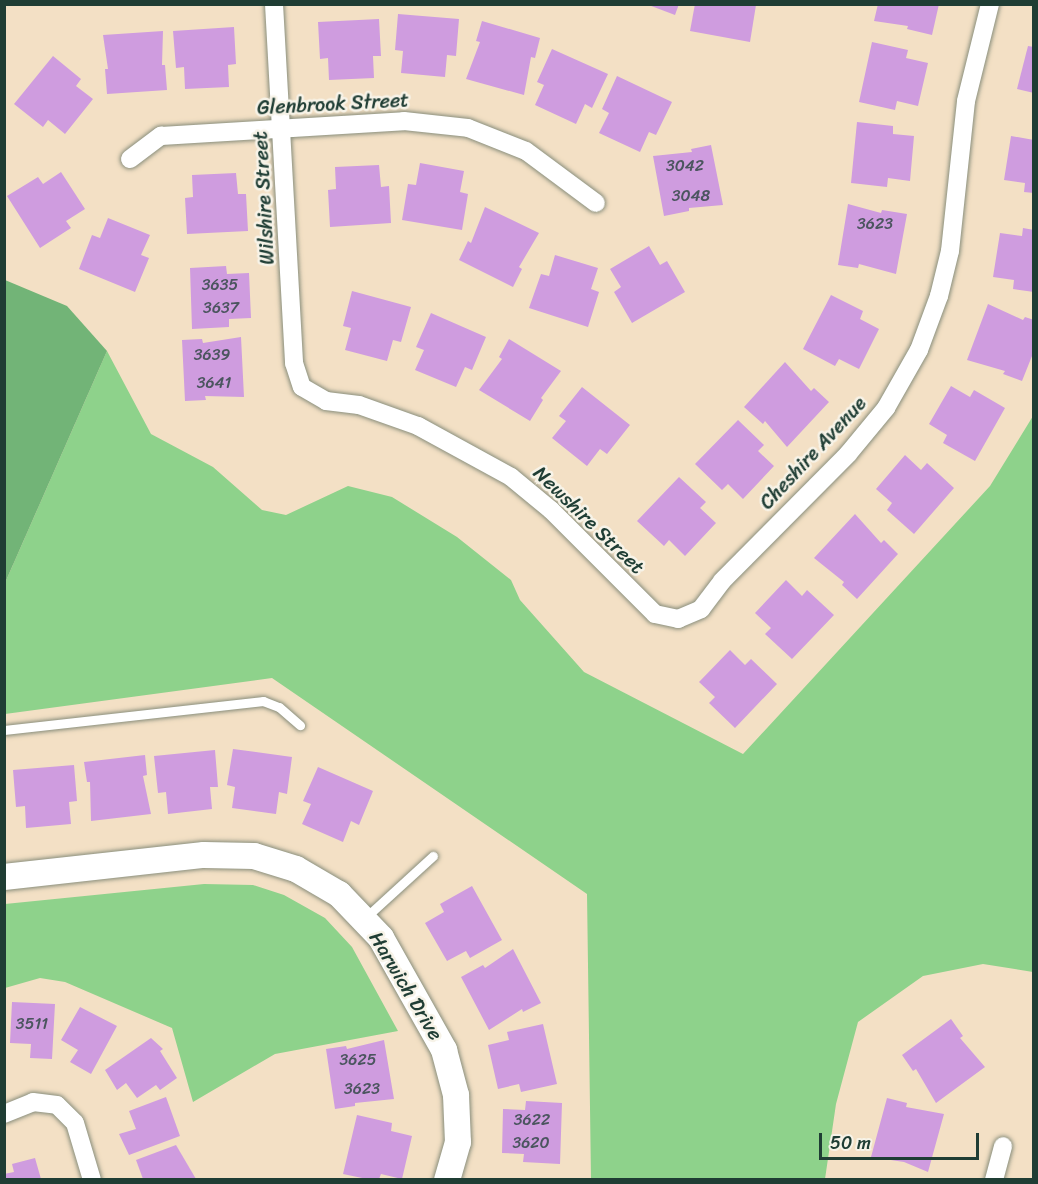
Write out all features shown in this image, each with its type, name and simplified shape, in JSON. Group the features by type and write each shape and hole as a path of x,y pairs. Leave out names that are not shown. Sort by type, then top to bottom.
{"street":[{"name":"Wilshire Street","path":"274,4 283,128 294,363 302,387"},
{"name":"Cheshire Avenue","path":"678,619 701,609 722,581 848,454 886,408 919,350 939,296 950,251 966,101 990,4"},
{"name":"Glenbrook Street","path":"130,159 161,136 404,121 468,128 526,151 596,203"},
{"name":"Newshire Street","path":"302,387 326,401 359,405 418,426 511,477 551,510 655,614 678,619"},
{"name":"Harwich Drive","path":"4,877 204,855 254,856 296,868 339,894 381,938 444,1050 456,1095 458,1142 447,1179"},
{"path":"4,1114 33,1102 57,1105 75,1123 92,1179"},
{"path":"994,1179 1003,1146"}],"lane":[{"path":"4,730 263,701 279,707 300,724"},
{"path":"363,920 433,856"}],"green space":[{"path":"5,280 67,306 107,351 5,583"},
{"path":"107,351 151,434 213,467 262,510 286,515 348,486 392,497 457,537 511,580 520,600 584,672 743,754 990,486 1033,416 1033,972 983,964 923,976 858,1022 836,1104 825,1179 591,1179 587,894 272,678 5,714 5,583"},
{"path":"204,884 253,885 284,895 325,918 352,947 398,1031 275,1054 193,1102 172,1028 65,982 40,978 5,988 5,904"}],"building":[{"path":"646,4 679,4 675,15"},
{"path":"695,4 756,5 750,42 690,31"},
{"path":"878,4 939,4 932,35 907,29 908,26 874,21"},
{"path":"398,14 459,19 456,56 447,55 445,77 401,73 403,51 395,50"},
{"path":"379,19 381,56 373,56 374,78 329,80 328,58 320,59 318,22"},
{"path":"482,21 540,38 535,58 531,57 524,95 466,79 480,42 476,41"},
{"path":"234,27 236,64 228,65 229,87 185,89 184,67 176,68 173,31"},
{"path":"163,31 162,65 165,65 167,90 107,94 105,69 108,69 103,35"},
{"path":"872,42 908,50 906,58 928,63 918,106 897,101 895,110 859,102"},
{"path":"1028,46 1034,47 1034,93 1017,89"},
{"path":"552,49 608,74 592,108 585,104 576,124 535,105 544,85 537,82"},
{"path":"53,56 81,79 76,86 93,99 65,134 48,120 43,127 14,104"},
{"path":"617,76 672,102 656,135 649,132 640,152 599,133 609,113 602,109"},
{"path":"857,122 893,126 893,134 914,136 910,181 888,178 887,187 851,183"},
{"path":"1011,136 1034,140 1034,193 1024,192 1025,183 1004,180"},
{"path":"711,145 723,205 689,208 689,211 664,216 653,156 692,152 691,149"},
{"path":"420,163 464,171 460,192 468,194 462,230 402,220 408,184 416,185"},
{"path":"379,165 381,187 389,186 391,223 330,227 328,190 336,189 335,167"},
{"path":"61,172 85,209 66,221 71,228 40,248 7,196 38,177 43,184"},
{"path":"236,173 238,194 246,194 248,231 187,234 185,198 193,197 192,175"},
{"path":"848,204 881,213 882,210 907,214 896,274 859,264 858,268 838,265"},
{"path":"485,207 539,233 519,267 522,269 513,287 459,260 468,241 471,243"},
{"path":"108,218 150,235 141,255 149,258 135,292 79,269 92,235 100,238"},
{"path":"1023,228 1034,230 1034,292 1013,289 1014,280 993,277 1000,233 1022,236"},
{"path":"649,246 660,265 667,261 685,292 632,323 614,292 621,287 610,269"},
{"path":"555,255 598,268 591,289 599,292 588,327 529,308 541,274 549,276"},
{"path":"226,266 227,274 249,273 251,318 229,319 229,327 192,329 190,268"},
{"path":"352,291 411,307 401,342 393,340 387,361 345,350 351,328 343,326"},
{"path":"831,295 863,311 860,319 879,329 859,369 839,359 835,366 803,349"},
{"path":"988,304 1023,320 1025,317 1034,320 1034,351 1022,381 1003,374 1005,371 967,360"},
{"path":"431,313 486,337 472,370 465,367 456,387 415,370 424,350 416,347"},
{"path":"241,337 244,397 205,396 206,400 185,401 182,340 202,339 203,343"},
{"path":"509,339 561,371 541,398 543,400 530,421 479,390 502,359 499,357"},
{"path":"785,362 811,391 814,388 829,402 787,447 765,421 763,424 744,407"},
{"path":"951,386 970,397 974,390 1005,408 975,461 943,443 947,435 929,424"},
{"path":"582,387 630,425 607,454 600,449 587,466 552,438 566,421 559,416"},
{"path":"738,420 764,445 758,451 774,466 743,499 728,484 722,490 695,464"},
{"path":"905,455 921,470 927,463 954,488 914,534 887,510 892,503 876,489"},
{"path":"679,477 706,502 700,508 716,523 685,556 669,540 664,546 637,521"},
{"path":"855,514 881,543 884,540 898,554 857,599 842,585 844,582 814,558"},
{"path":"786,580 802,596 807,590 834,615 792,659 765,634 771,628 755,613"},
{"path":"730,650 745,665 751,659 777,684 735,728 709,703 715,697 699,682"},
{"path":"233,749 292,757 287,794 279,792 276,814 232,808 235,787 227,785"},
{"path":"215,750 218,787 210,787 212,809 168,814 166,792 158,793 154,756"},
{"path":"145,755 147,775 143,776 151,814 91,821 90,782 87,782 84,762"},
{"path":"74,765 77,801 69,802 71,824 26,828 25,806 16,807 13,770"},
{"path":"318,767 373,791 359,825 351,821 343,842 302,824 311,804 303,801"},
{"path":"472,886 502,940 470,958 466,951 447,961 425,923 444,912 440,904"},
{"path":"513,949 541,1003 523,1012 522,1009 489,1030 461,977 483,965 485,968"},
{"path":"12,1002 55,1004 52,1059 30,1058 31,1044 10,1043"},
{"path":"80,1007 117,1026 91,1074 70,1062 78,1050 61,1040"},
{"path":"951,1019 963,1036 960,1038 985,1067 936,1103 916,1069 913,1071 902,1055"},
{"path":"543,1024 557,1084 521,1092 519,1084 498,1089 488,1045 509,1040 507,1032"},
{"path":"151,1038 163,1049 160,1051 177,1078 160,1090 156,1085 137,1098 126,1083 117,1090 105,1070"},
{"path":"384,1040 394,1099 355,1103 355,1106 335,1109 326,1049 346,1046 347,1049"},
{"path":"166,1097 180,1136 129,1155 119,1134 136,1129 129,1111"},
{"path":"887,1098 907,1103 906,1107 944,1114 928,1172 904,1162 871,1157"},
{"path":"526,1101 562,1103 560,1164 523,1162 524,1154 502,1153 503,1109 525,1110"},
{"path":"357,1115 392,1123 391,1131 412,1136 402,1179 381,1174 379,1179 367,1179 343,1174"},
{"path":"176,1145 196,1179 143,1179 136,1160"},
{"path":"35,1158 41,1179 4,1179 4,1174 14,1172 12,1164"}]}
